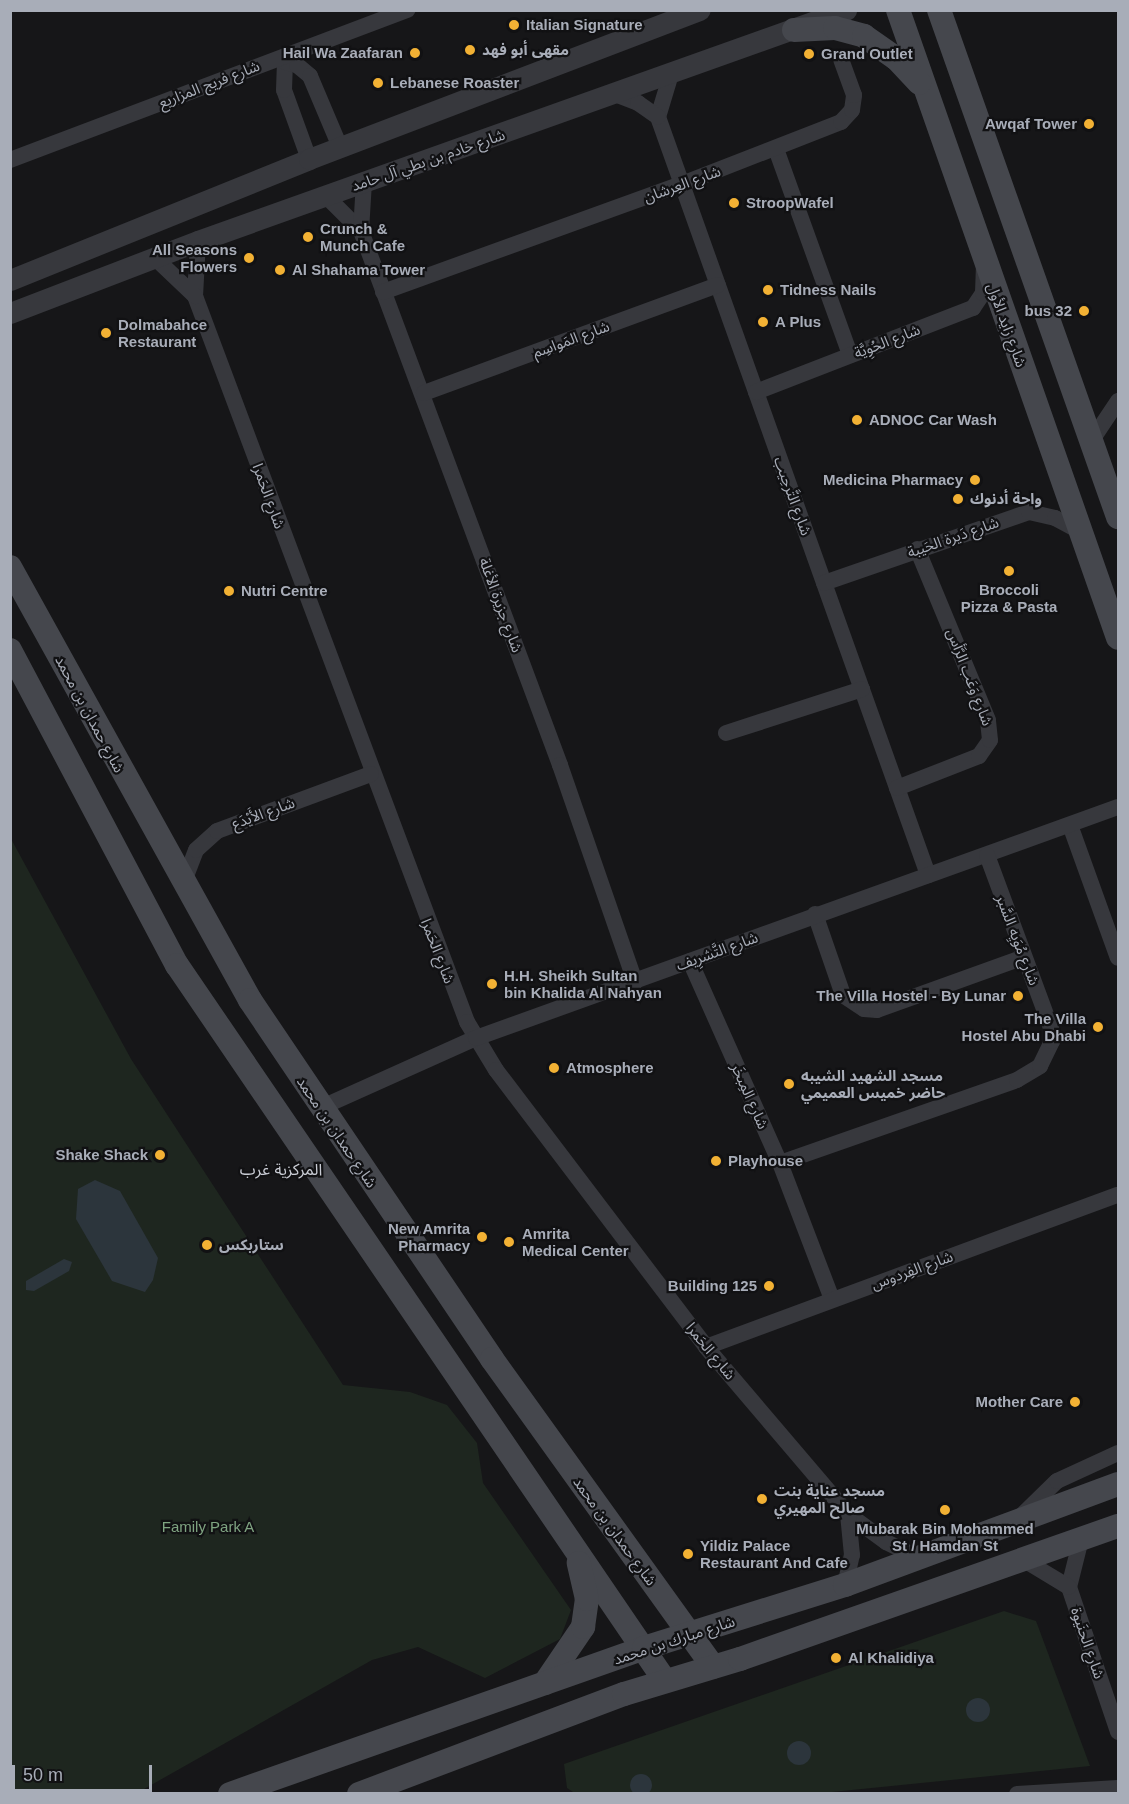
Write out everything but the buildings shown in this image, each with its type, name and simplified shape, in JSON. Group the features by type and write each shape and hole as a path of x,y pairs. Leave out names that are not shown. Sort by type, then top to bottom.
{"main road":[{"name":"شارع زايد الأول","path":"897,10 984,262 1119,638"},
{"path":"939,10 1119,517"},
{"path":"794,30 835,28 864,36 896,58 926,91"},
{"name":"شارع حمدان بن محمد","path":"10,567 183,885 250,1000 320,1108 713,1667"},
{"path":"10,650 177,965 666,1681"},
{"name":"شارع مبارك بن محمد","path":"230,1794 645,1648 845,1585 1119,1484"},
{"path":"358,1794 666,1681 713,1667 1119,1526"},
{"path":"545,1683 577,1640 586,1614 587,1599 575,1550"}],"street":[{"name":"شارع فريج المزاريع","path":"10,160 408,10"},
{"path":"640,32 662,10"},
{"path":"10,280 309,159 700,10"},
{"name":"شارع خادم بن بطي آل حامد","path":"10,313 198,240 615,94 846,10"},
{"name":"شارع العِرشان","path":"384,292 776,149 847,117 854,95 841,60"},
{"path":"309,159 284,90 285,62 297,64 310,76 340,147"},
{"path":"615,94 638,102 658,117 671,74"},
{"name":"شارع التَّرحِيب","path":"658,117 928,876"},
{"path":"776,149 850,355"},
{"name":"شارع جزيرة الأغلة","path":"364,182 361,231 424,393 635,982"},
{"name":"شارع جزيرة الأغلة","path":"326,196 361,231"},
{"name":"شارع الحَمرا","path":"198,240 195,296 371,774 454,993 476,1038 706,1347 848,1514 886,1542 916,1557"},
{"name":"شارع الحَمرا","path":"154,257 195,296"},
{"name":"شارع الحُوِيَّة","path":"756,392 973,308 983,293 984,262"},
{"name":"شارع المَواسِم","path":"424,393 718,285"},
{"path":"1092,440 1119,401"},
{"name":"شارع دَيرة الحَيبة","path":"824,583 1029,512 1055,518 1081,531"},
{"name":"شارع وَعَب الرَّأس","path":"897,788 979,756 990,740 988,720 917,549"},
{"path":"726,733 862,689"},
{"name":"شارع الأَيْدَع","path":"183,885 196,850 217,831 371,774"},
{"name":"شارع التَّشرِيف","path":"320,1108 476,1038 635,982 815,914 1119,807"},
{"path":"1070,825 1119,958"},
{"name":"شارع مُوَيِه السَّبر","path":"780,1163 1017,1080 1035,1071 1048,1055 1051,1028 987,855"},
{"path":"815,914 843,995 864,1009 877,1010 1024,957"},
{"name":"شارع المِبخَر","path":"690,961 780,1163 832,1299"},
{"name":"شارع الفِردوس","path":"706,1347 1119,1195"},
{"path":"1015,1523 1057,1481 1119,1453"},
{"path":"845,1585 852,1555 848,1514"},
{"name":"شارع الحنَيوة","path":"1081,1539 1069,1587 1119,1732"},
{"name":"شارع الحنَيوة","path":"1024,1560 1069,1587"},
{"path":"1024,1793 1119,1788"}],"green space":[{"name":"Family Park A","path":"10,837 131,1059 343,1385 410,1392 447,1405 477,1443 483,1483 571,1610 560,1639 485,1678 418,1647 372,1660 137,1793 11,1793"},
{"path":"1004,1611 1036,1621 1090,1766 822,1793 576,1794 567,1788 564,1764"}],"shaded area":[{"path":"95,1180 120,1191 158,1258 153,1280 145,1292 112,1281 76,1219 78,1189"},
{"path":"64,1259 72,1262 69,1271 34,1291 26,1290 26,1281"},
{"path":"978,1698 986,1702 990,1710 986,1718 978,1722 970,1718 966,1710 970,1702"},
{"path":"799,1741 807,1745 811,1753 807,1761 799,1765 791,1761 787,1753 791,1745"},
{"path":"641,1774 651,1781 652,1785 645,1795 641,1796 631,1789 630,1785 637,1775"}],"place":[{"name":"Italian Signature","path":"514,25"},
{"name":"مقهى أبو فهد","path":"470,50"},
{"name":"Hail Wa Zaafaran","path":"415,53"},
{"name":"Grand Outlet","path":"809,54"},
{"name":"Lebanese Roaster","path":"378,83"},
{"name":"Awqaf Tower","path":"1089,124"},
{"name":"StroopWafel","path":"734,203"},
{"name":"Crunch & Munch Cafe","path":"308,237"},
{"name":"All Seasons Flowers","path":"249,258"},
{"name":"Al Shahama Tower","path":"280,270"},
{"name":"Tidness Nails","path":"768,290"},
{"name":"bus 32","path":"1084,311"},
{"name":"A Plus","path":"763,322"},
{"name":"Dolmabahce Restaurant","path":"106,333"},
{"name":"ADNOC Car Wash","path":"857,420"},
{"name":"Medicina Pharmacy","path":"975,480"},
{"name":"واحة أدنوك","path":"958,499"},
{"name":"Broccoli Pizza & Pasta","path":"1009,571"},
{"name":"Nutri Centre","path":"229,591"},
{"name":"H.H. Sheikh Sultan bin Khalida Al Nahyan","path":"492,984"},
{"name":"The Villa Hostel - By Lunar","path":"1018,996"},
{"name":"The Villa Hostel Abu Dhabi","path":"1098,1027"},
{"name":"Atmosphere","path":"554,1068"},
{"name":"مسجد الشهيد الشيبه حاضر خميس العميمي","path":"789,1084"},
{"name":"Shake Shack","path":"160,1155"},
{"name":"Playhouse","path":"716,1161"},
{"name":"New Amrita Pharmacy","path":"482,1237"},
{"name":"Amrita Medical Center","path":"509,1242"},
{"name":"ستاربكس","path":"207,1245"},
{"name":"Building 125","path":"769,1286"},
{"name":"Mother Care","path":"1075,1402"},
{"name":"مسجد عناية بنت صالح المهيري","path":"762,1499"},
{"name":"Mubarak Bin Mohammed St / Hamdan St","path":"945,1510"},
{"name":"Yildiz Palace Restaurant And Cafe","path":"688,1554"},
{"name":"Al Khalidiya","path":"836,1658"}],"district":[{"name":"المركزية غرب","path":"281,1170"}]}
